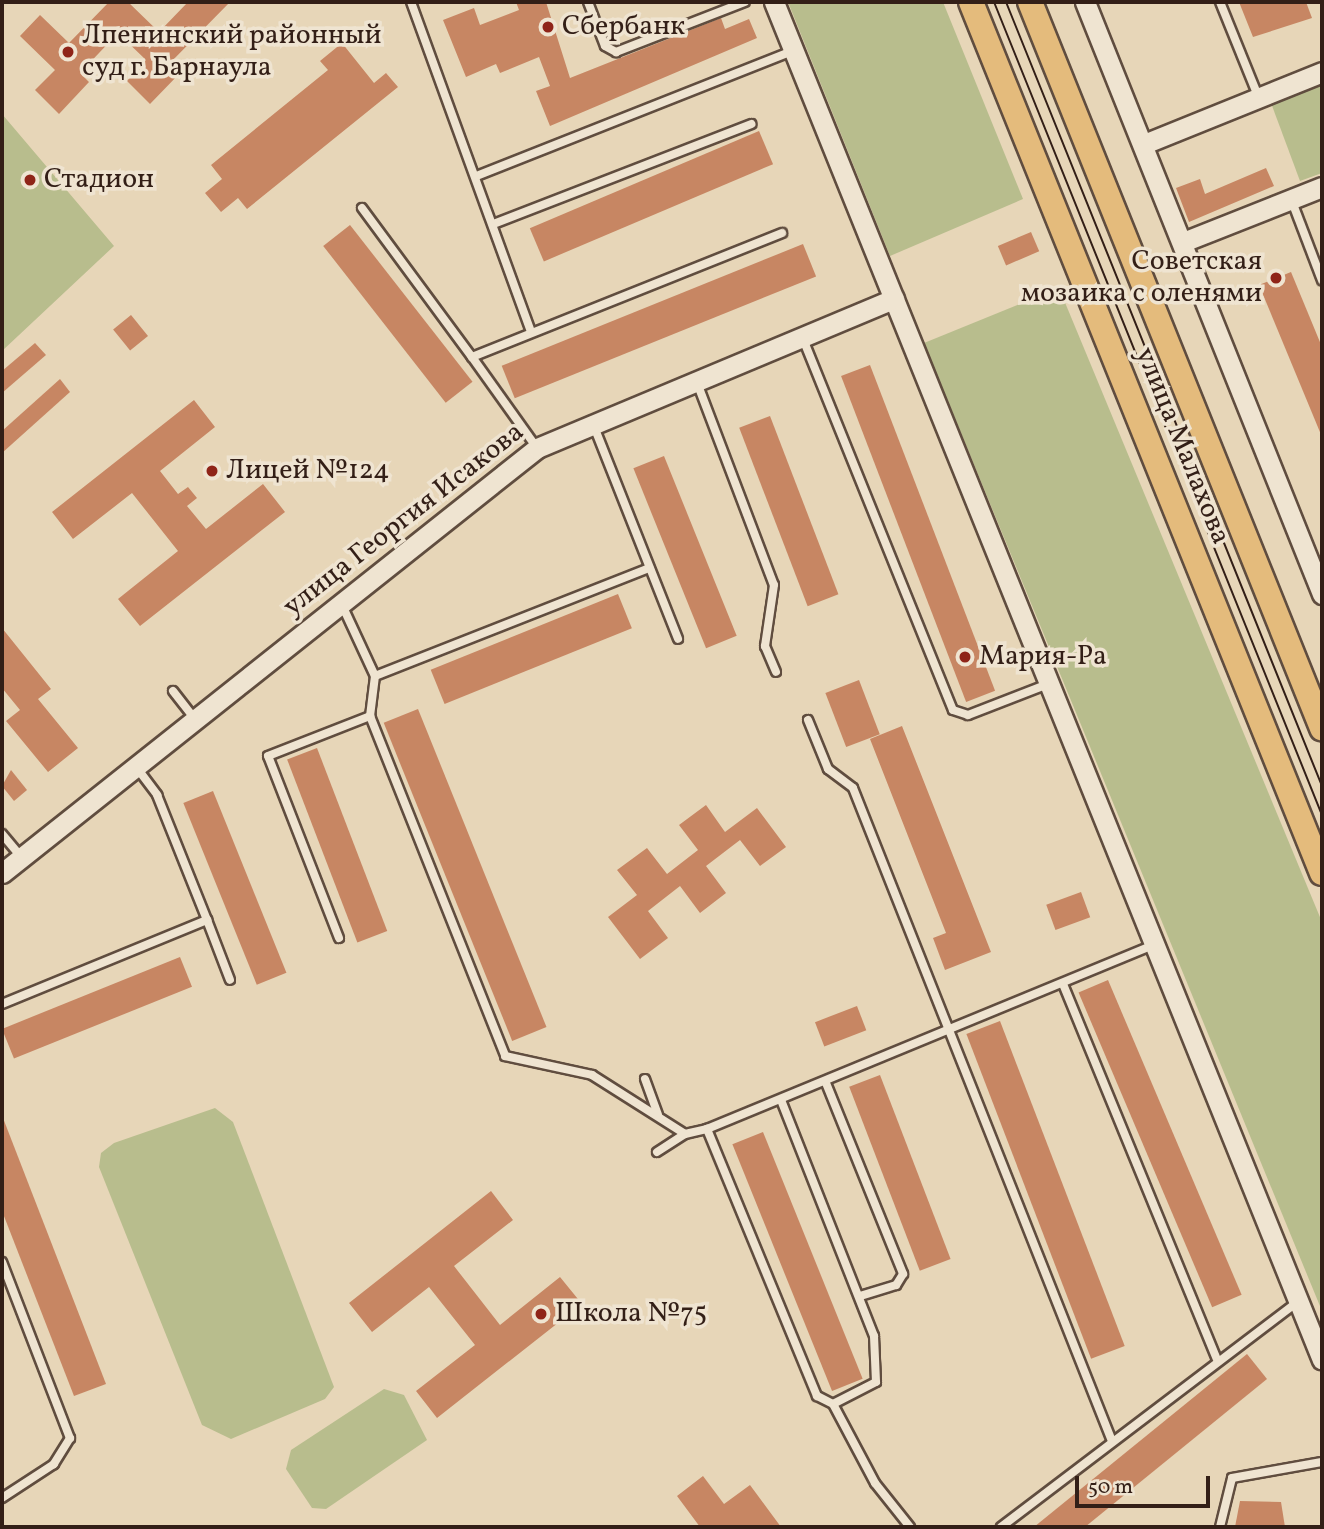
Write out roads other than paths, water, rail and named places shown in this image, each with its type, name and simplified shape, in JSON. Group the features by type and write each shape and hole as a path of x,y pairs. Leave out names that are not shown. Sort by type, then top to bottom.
{"main road":[{"name":"улица Малахова","path":"971,2 1322,873"},
{"name":"улица Малахова","path":"1030,2 1322,728"}],"street":[{"path":"774,2 1322,1360"},
{"path":"1085,2 1322,594"},
{"path":"1144,144 1322,72"},
{"path":"1183,242 1322,187"},
{"name":"улица Георгия Исакова","path":"2,873 537,448 695,377 894,299"}],"lane":[{"path":"411,2 479,175 531,332"},
{"path":"588,2 605,46 616,52 745,2"},
{"path":"1220,2 1259,98"},
{"path":"479,175 794,50"},
{"path":"496,223 751,124"},
{"path":"1291,199 1322,280"},
{"path":"362,208 537,448"},
{"path":"472,357 782,233"},
{"path":"802,336 953,710 968,715 1050,683"},
{"path":"695,377 774,585 765,646 776,672"},
{"path":"592,421 678,639"},
{"path":"375,676 649,568"},
{"path":"341,604 375,676 370,716 505,1056 592,1075 685,1134"},
{"path":"173,691 195,719"},
{"path":"339,937 268,756 370,716"},
{"path":"808,720 828,769 853,788 947,1033 1112,1441"},
{"path":"136,767 157,795 230,980"},
{"path":"2,834 22,858"},
{"path":"2,1004 207,920"},
{"path":"657,1152 685,1134 707,1129 826,1083 1154,946"},
{"path":"1063,984 1217,1359"},
{"path":"645,1079 658,1116"},
{"path":"826,1083 903,1274 896,1285 862,1296"},
{"path":"781,1100 862,1296 874,1336 876,1382 834,1404"},
{"path":"707,1129 817,1396 834,1404 875,1483 910,1527"},
{"path":"2,1262 70,1438 54,1464 2,1497"},
{"path":"1001,1527 1217,1359 1299,1301"},
{"path":"1220,1527 1232,1478 1322,1462"}],"tram line":[{"path":"994,2 1322,815"},
{"path":"1006,2 1322,786"}],"place":[{"name":"Сбербанк","path":"548,27"},
{"name":"Лпенинский районный суд г. Барнаула","path":"68,52"},
{"name":"Стадион","path":"30,180"},
{"name":"Советская мозаика с оленями","path":"1276,278"},
{"name":"Лицей №124","path":"212,471"},
{"name":"Мария-Ра","path":"965,657"},
{"name":"Школа №75","path":"541,1314"}]}
